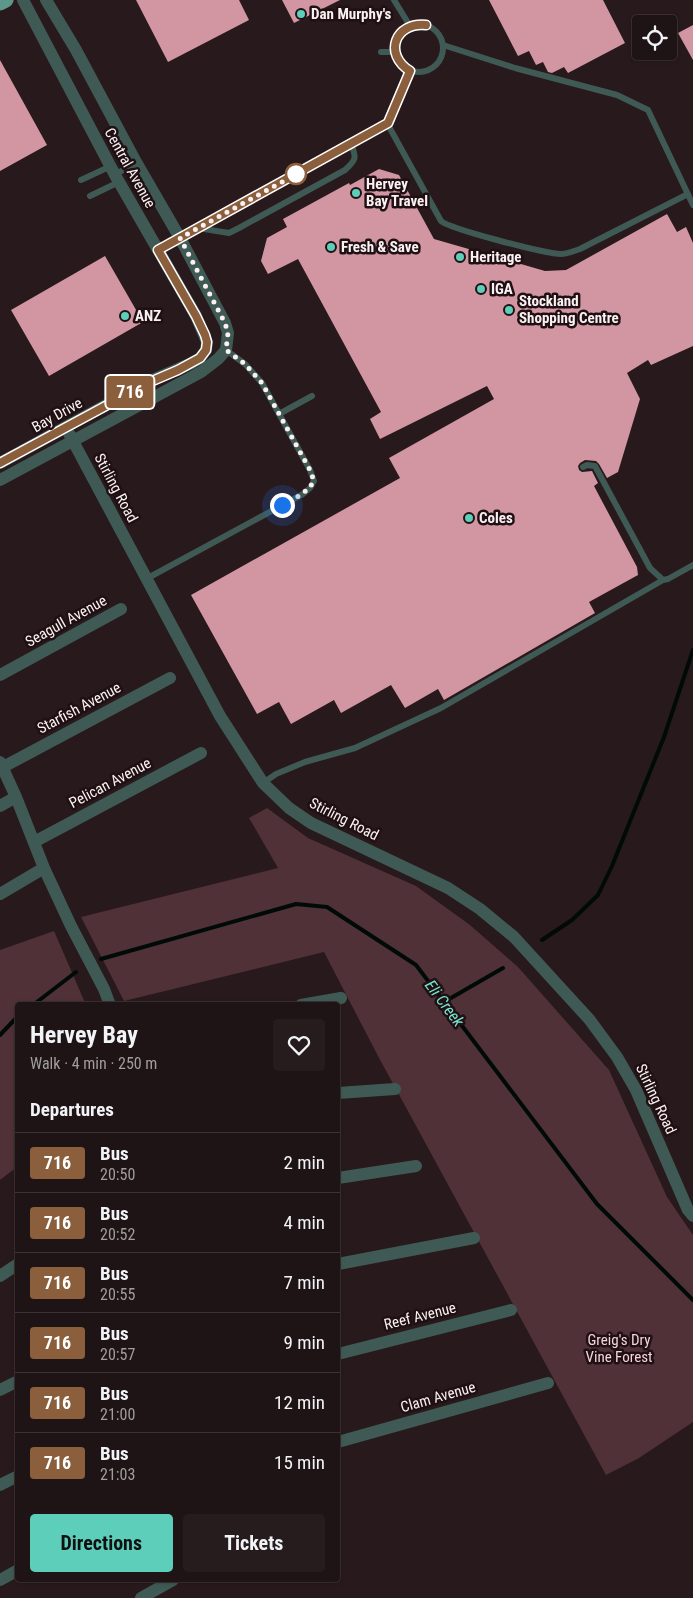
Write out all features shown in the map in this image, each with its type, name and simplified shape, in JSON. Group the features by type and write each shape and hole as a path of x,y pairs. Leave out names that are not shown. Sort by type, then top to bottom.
{"main road":[{"path":"0,4 6,0"}],"street":[{"name":"Central Avenue","path":"23,0 115,174 201,326 207,342 206,350"},
{"name":"Central Avenue","path":"46,0 180,238 225,323 228,333 222,355"},
{"name":"Bay Drive","path":"0,463 150,382 192,364 206,350"},
{"name":"Bay Drive","path":"0,480 202,372 222,355"},
{"name":"Stirling Road","path":"66,428 220,716 262,782 289,808 311,822 448,888 480,909 514,937 589,1019 617,1057 636,1090 688,1210 693,1216"},
{"name":"Seagull Avenue","path":"0,675 120,609"},
{"name":"Starfish Avenue","path":"2,765 170,678"},
{"name":"Pelican Avenue","path":"34,842 202,753"},
{"path":"2,765 44,868 109,1002"},
{"path":"0,806 16,797"},
{"path":"0,894 44,868"},
{"path":"318,1002 341,998"},
{"path":"340,1093 395,1089"},
{"name":"Stirling Road","path":"661,1147 693,1198"},
{"path":"340,1178 416,1166"},
{"path":"340,1264 474,1238"},
{"path":"0,1276 15,1266"},
{"name":"Reef Avenue","path":"340,1353 511,1310"},
{"path":"0,1390 15,1382"},
{"name":"Clam Avenue","path":"340,1441 548,1383"},
{"path":"0,1485 15,1478"},
{"path":"0,1580 15,1572"},
{"path":"141,1598 169,1582"}],"lane":[{"path":"394,0 410,26"},
{"path":"426,25 434,29 442,40 443,52 441,59 431,70 424,72 410,71 403,67 398,60 395,44 398,36 410,26 426,25"},
{"path":"443,45 515,68 618,95 648,110 693,205"},
{"path":"380,52 395,52"},
{"path":"158,250 388,123 410,71"},
{"path":"388,123 441,221 532,248 562,254 580,249 688,194"},
{"path":"198,228 228,233 345,170 354,162 356,154 351,144"},
{"path":"90,196 115,174 136,162"},
{"path":"81,180 115,174"},
{"path":"146,579 303,494 314,481 310,470 262,383 253,372 222,355"},
{"path":"279,414 312,396"},
{"path":"583,467 587,465 595,466 650,568 663,580"},
{"path":"262,782 305,762 355,748 441,708 663,580 693,565"}],"green space":[{"name":"Greig's Dry Vine Forest","path":"267,808 308,838 416,886 470,925 518,967 609,1070 667,1197 693,1235 693,1422 639,1458 606,1475 378,1056 324,952 124,1001 81,917 278,868 249,818"},
{"path":"54,931 85,1002 15,1002 15,1169 0,1180 0,950"}],"building":[{"path":"136,0 239,0 249,20 168,62"},
{"name":"Dan Murphy's","path":"282,0 340,0 294,23"},
{"path":"489,0 603,0 625,43 568,73 564,67 552,73 548,72 543,62 536,65 529,51 518,56"},
{"path":"693,25 693,60 678,33"},
{"path":"0,60 47,145 0,171"},
{"name":"Coles","path":"379,169 399,175 434,239 545,271 566,270 667,214 677,232 686,227 693,243 693,346 651,365 648,360 627,373 640,399 618,472 607,478 596,461 585,460 578,466 582,472 592,471 598,483 594,486 637,567 638,575 589,602 595,613 444,700 438,689 405,708 391,685 341,713 334,700 291,724 279,702 257,714 191,595 400,478 389,458 494,399 487,386 380,439 370,419 381,412 298,259 268,274 261,261 267,238 287,227 283,219"},
{"path":"105,256 143,322 49,376 11,310"}],"waterway":[{"path":"542,940 572,920 598,895 612,866 664,737 693,650"},
{"name":"Eli Creek","path":"101,959 296,904 327,907 416,965 597,1204 693,1300"},
{"path":"444,1002 503,968"},
{"name":"Eli Creek","path":"37,1002 76,972"},
{"name":"Eli Creek","path":"0,1035 15,1019"}],"bus line":[{"name":"716","path":"0,463 150,382 192,364 200,358 206,350 207,342 205,335 158,250 388,123 410,71 403,67 395,52 398,36 410,26 426,25"}],"place":[{"name":"Dan Murphy's","path":"301,14"},
{"name":"Hervey Bay Travel","path":"356,193"},
{"name":"Fresh & Save","path":"331,247"},
{"name":"Heritage","path":"460,257"},
{"name":"IGA","path":"481,289"},
{"name":"Stockland Shopping Centre","path":"509,310"},
{"name":"ANZ","path":"125,316"},
{"name":"Coles","path":"469,518"}],"route":[{"path":"282,505 310,488 314,481 310,470 262,383 245,364 226,350 228,333 225,323 180,238 302,171 296,174"}]}
